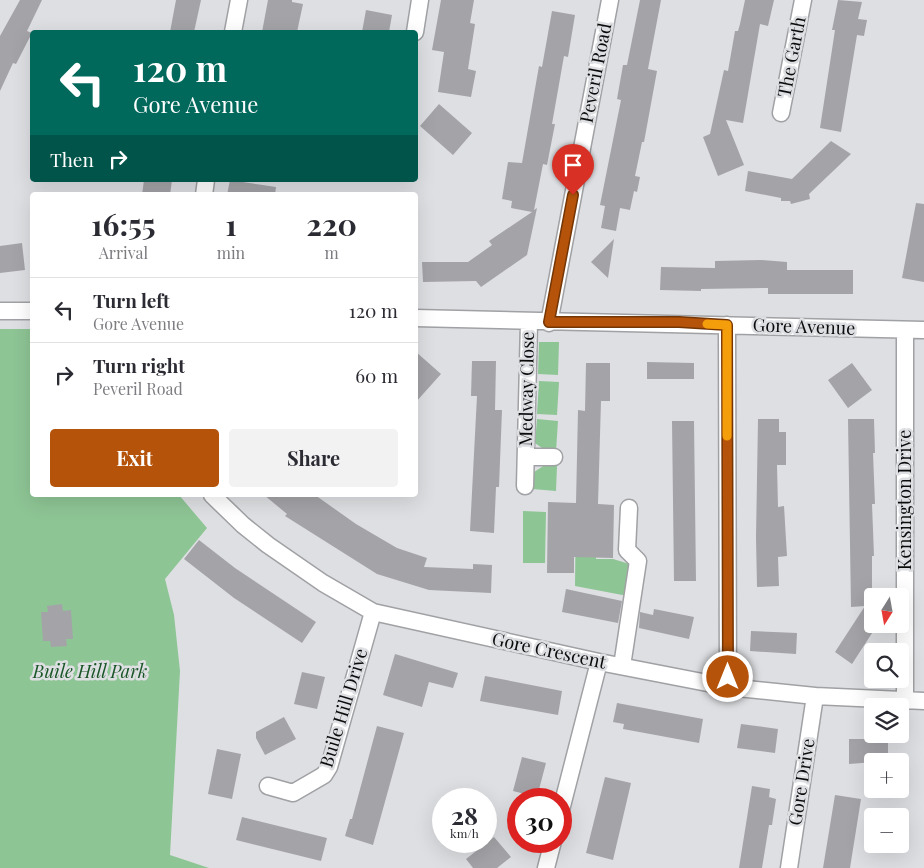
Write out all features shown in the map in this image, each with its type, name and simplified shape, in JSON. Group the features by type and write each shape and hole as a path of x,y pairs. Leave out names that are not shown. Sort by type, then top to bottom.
{"street":[{"path":"233,30 239,0"},
{"path":"415,30 420,0"},
{"name":"Peveril Road","path":"549,322 610,0"},
{"name":"The Garth","path":"781,113 803,0"},
{"path":"0,311 30,311"},
{"name":"Gore Avenue","path":"418,318 529,322 679,322 924,330"},
{"name":"Medway Close","path":"525,486 529,322"},
{"path":"727,325 728,687"},
{"name":"Kensington Drive","path":"905,698 906,330"},
{"name":"Medway Close","path":"526,457 554,457"},
{"name":"Gore Crescent","path":"214,497 243,525 268,545 323,583 373,612 599,662 728,687 864,699"},
{"path":"622,666 638,561 626,550 629,508"},
{"name":"Buile Hill Drive","path":"268,786 293,793 324,775 329,767 373,612"},
{"path":"567,788 599,662"},
{"name":"Gore Drive","path":"789,868 815,696"},
{"name":"Gore Crescent","path":"909,701 924,701"},
{"path":"546,868 550,853"}],"green space":[{"name":"Buile Hill Park","path":"0,329 30,329 30,497 181,497 207,528 165,579 174,615 180,671 170,855 209,868 0,868"},
{"path":"539,342 559,342 558,375 538,374"},
{"path":"539,381 559,382 557,415 537,414"},
{"path":"537,419 558,421 556,451 542,448 535,443"},
{"path":"545,465 557,466 556,491 532,489 534,472"},
{"path":"576,503 598,504 596,559 613,559 636,566 633,597 575,586"},
{"path":"523,511 546,512 545,563 523,563"}],"building":[{"path":"20,0 42,0 27,31 30,32 30,37 16,64 13,63 0,91 0,36"},
{"path":"176,0 201,0 194,30 170,30"},
{"path":"268,0 292,0 292,2 303,4 297,30 262,30"},
{"path":"441,0 474,0 470,23 475,24 468,69 476,71 471,97 438,92 444,52 432,50"},
{"path":"640,0 661,0 648,69 657,71 644,142 642,142 635,176 640,177 637,192 634,191 630,210 620,208 616,231 601,228 605,206 600,205 621,100 617,99 623,65 627,65"},
{"path":"745,0 774,0 768,26 760,24 743,123 726,120 744,165 718,176 703,137 710,134 724,70 728,71 735,31 738,31"},
{"path":"838,0 862,2 858,19 867,20 864,36 857,35 841,132 820,128 835,30 832,30"},
{"path":"366,10 392,15 389,30 362,30"},
{"path":"552,11 575,15 568,57 564,56 552,124 555,124 547,165 543,164 534,210 537,208 527,255 481,287 476,281 423,282 422,262 468,262 492,245 489,241 532,212 511,208 512,201 502,199 508,162 522,163 539,66 542,67"},
{"path":"439,104 472,133 453,155 420,126"},
{"path":"831,141 851,154 809,194 810,199 791,204 790,201 781,201 781,198 745,191 748,171 792,179"},
{"path":"144,182 172,182 170,192 142,192"},
{"path":"230,182 276,187 275,192 228,192"},
{"path":"916,203 924,204 924,282 902,278"},
{"path":"614,239 608,278 591,262"},
{"path":"22,243 25,270 0,273 0,246"},
{"path":"761,260 787,262 787,270 853,270 853,294 768,294 768,288 701,289 701,291 660,290 661,267 715,268 715,261"},
{"path":"418,354 441,374 418,400"},
{"path":"472,361 496,361 495,410 502,410 499,487 496,487 494,533 470,531 477,396 471,396"},
{"path":"647,362 694,363 694,379 647,379"},
{"path":"586,363 610,363 610,401 601,401 598,504 614,505 613,558 574,557 574,573 547,573 548,502 576,503 578,410 585,411"},
{"path":"852,363 872,390 848,408 828,380"},
{"path":"758,419 779,419 779,432 786,432 786,465 777,465 778,507 784,506 787,556 778,557 779,586 757,587"},
{"path":"848,419 874,419 875,504 872,504 874,556 872,556 872,588 864,588 864,606 851,607"},
{"path":"672,421 694,421 696,581 674,581"},
{"path":"266,497 318,497 356,524 397,548 427,558 424,567 473,569 473,564 492,565 491,593 429,590 377,574 285,516 287,514"},
{"path":"199,540 235,568 316,622 302,643 234,598 184,559"},
{"path":"566,589 622,601 618,623 562,612"},
{"path":"62,604 63,611 71,610 73,639 66,639 67,646 51,647 50,641 43,641 41,612 48,612 47,606"},
{"path":"864,608 864,633 872,633 852,664 835,652"},
{"path":"654,609 694,617 689,639 639,628 640,612 653,615"},
{"path":"751,631 797,633 796,654 750,651"},
{"path":"395,654 458,673 453,688 429,682 422,707 383,695"},
{"path":"302,672 325,677 317,709 294,704"},
{"path":"485,676 562,691 558,715 480,701"},
{"path":"617,703 703,719 699,743 623,729 624,724 613,722"},
{"path":"284,717 296,739 265,755 256,738 256,732"},
{"path":"741,724 778,729 775,753 737,748"},
{"path":"377,726 404,733 373,845 345,836 350,819 352,819"},
{"path":"849,739 864,739 864,743 888,743 888,753 864,753 864,763 849,764"},
{"path":"217,749 241,754 232,799 208,794"},
{"path":"522,757 546,763 539,788 514,788"},
{"path":"605,777 631,783 613,860 586,853"},
{"path":"752,786 770,789 769,797 776,799 772,825 769,825 762,868 739,868"},
{"path":"835,795 861,799 850,868 823,868"},
{"path":"242,817 327,838 321,861 236,840"},
{"path":"497,841 511,857 497,868 473,868 466,859 474,853 497,853"}],"slow traffic":[{"path":"707,324 727,325 727,436"}],"route":[{"path":"573,195 549,322 679,322 727,325 728,677"}]}
